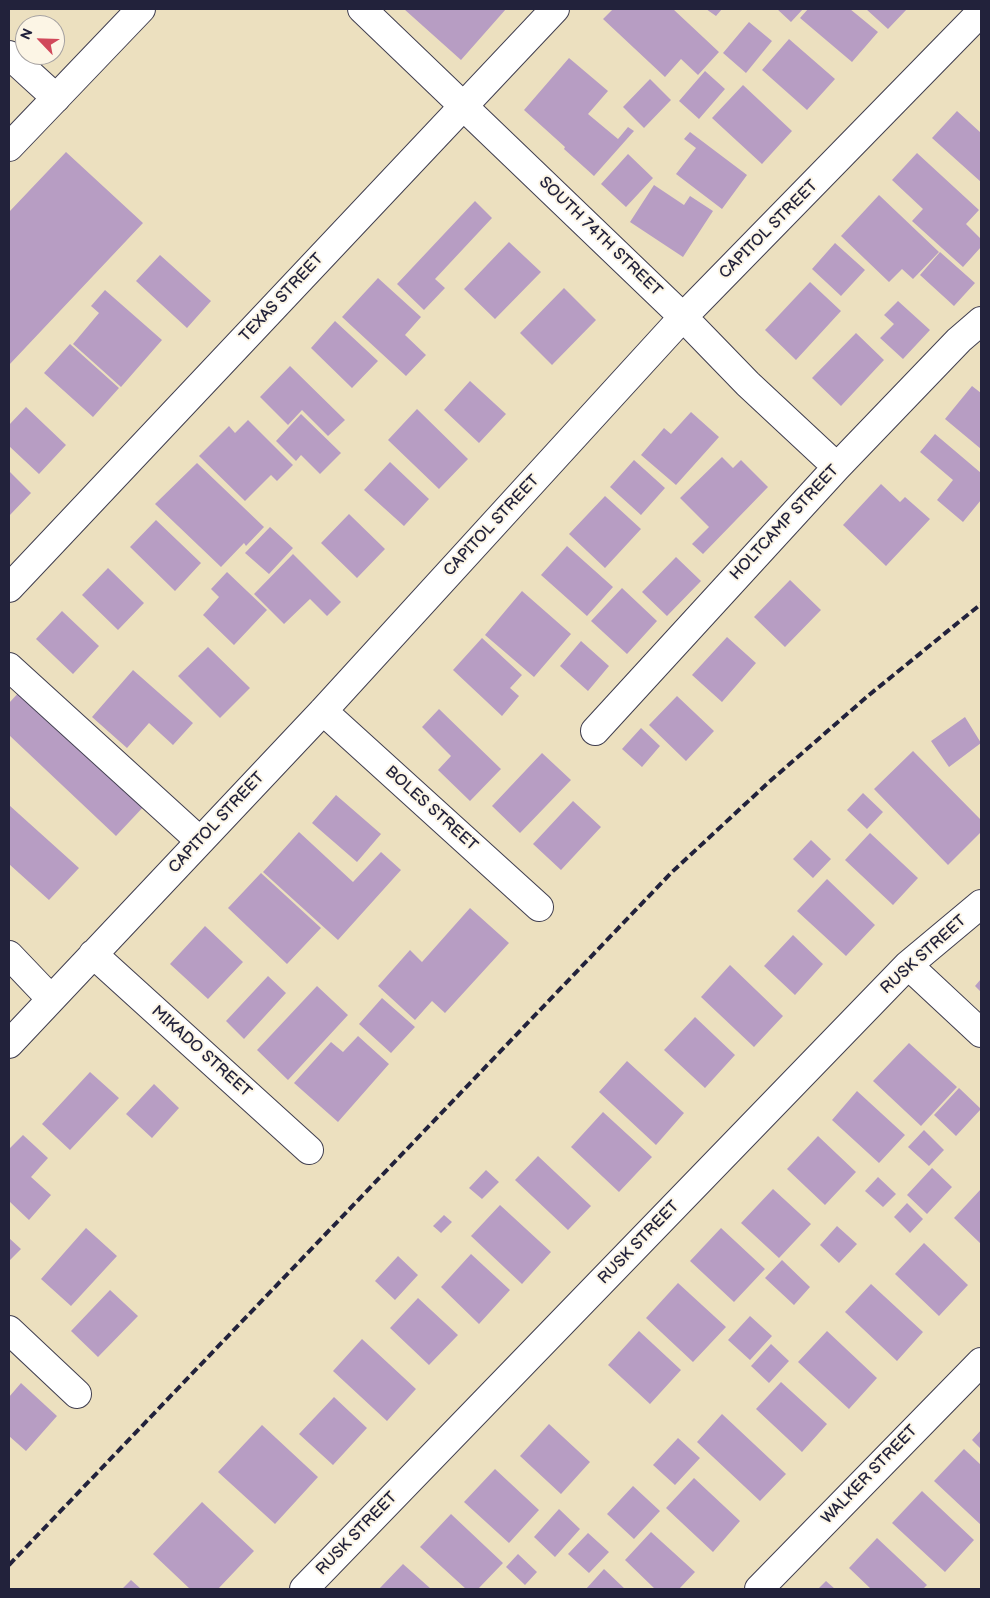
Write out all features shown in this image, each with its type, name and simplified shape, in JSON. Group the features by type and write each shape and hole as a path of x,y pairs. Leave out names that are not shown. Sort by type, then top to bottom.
{"street":[{"path":"9,147 141,9"},
{"name":"SOUTH 74TH STREET","path":"362,9 684,317 748,384 837,467"},
{"name":"TEXAS STREET","path":"9,588 556,9"},
{"name":"CAPITOL STREET","path":"9,1044 322,711 684,317 981,12"},
{"path":"9,55 56,98"},
{"name":"HOLTCAMP STREET","path":"595,731 837,467 959,340 981,321"},
{"path":"9,667 200,841"},
{"name":"BOLES STREET","path":"322,711 539,908"},
{"name":"RUSK STREET","path":"304,1589 908,965 981,904"},
{"name":"MIKADO STREET","path":"93,954 309,1150"},
{"path":"9,955 51,998"},
{"path":"908,965 981,1034"},
{"path":"9,1330 77,1394"},
{"name":"WALKER STREET","path":"759,1589 981,1362"}],"building":[{"path":"404,9 506,9 461,60"},
{"path":"613,9 673,9 719,52 698,75 681,59 665,77 603,19"},
{"path":"706,9 722,9 716,16"},
{"path":"777,9 803,9 791,22"},
{"path":"808,9 850,9 878,32 852,62 800,18"},
{"path":"866,9 907,9 888,29"},
{"path":"749,22 772,41 746,73 723,53"},
{"path":"789,39 835,79 807,110 762,70"},
{"path":"569,58 608,91 588,114 618,139 628,127 634,131 594,176 524,110"},
{"path":"705,71 725,89 699,119 679,101"},
{"path":"650,79 671,100 644,128 623,107"},
{"path":"743,85 792,131 762,164 712,118"},
{"path":"957,111 981,133 981,182 932,138"},
{"path":"690,132 747,175 722,209 676,174 696,148 684,139"},
{"path":"66,152 143,223 9,365 9,212"},
{"path":"917,153 979,210 966,224 981,239 981,247 963,267 912,221 923,209 892,180"},
{"path":"628,154 653,178 626,207 601,184"},
{"path":"654,185 684,205 690,196 713,211 683,257 630,222"},
{"path":"879,195 939,252 913,279 902,269 889,282 841,236"},
{"path":"475,201 492,218 435,279 445,288 424,310 397,284"},
{"path":"509,242 541,272 495,319 464,289"},
{"path":"835,243 865,270 841,296 812,269"},
{"path":"940,252 975,283 954,306 920,275"},
{"path":"160,255 211,301 187,328 136,281"},
{"path":"378,278 421,317 405,335 426,355 406,376 342,317"},
{"path":"810,282 841,311 796,360 765,330"},
{"path":"564,288 596,320 552,365 520,333"},
{"path":"105,290 162,340 121,387 73,344 99,313 91,306"},
{"path":"898,301 930,330 903,359 880,338 894,324 884,315"},
{"path":"335,321 378,361 352,388 311,348"},
{"path":"856,333 884,360 841,406 812,378"},
{"path":"70,344 119,388 93,417 44,373"},
{"path":"290,366 345,420 328,436 302,410 288,425 260,397"},
{"path":"470,381 506,414 479,443 444,410"},
{"path":"972,386 981,393 981,449 945,419"},
{"path":"26,407 66,445 39,474 9,446 9,425"},
{"path":"417,409 468,459 439,489 388,440"},
{"path":"691,412 719,437 676,485 641,455 664,428 671,434"},
{"path":"301,414 341,453 320,474 301,455 296,461 276,441"},
{"path":"248,420 293,465 277,481 271,475 245,501 199,456 229,426 235,433"},
{"path":"935,434 981,473 981,500 963,522 937,500 953,480 920,452"},
{"path":"722,457 733,468 741,460 768,487 703,554 692,544 709,527 680,498"},
{"path":"634,460 665,488 641,515 610,487"},
{"path":"390,462 429,499 404,526 364,490"},
{"path":"197,463 264,527 246,546 244,543 221,567 155,504"},
{"path":"9,471 31,493 9,516"},
{"path":"881,484 900,502 905,497 930,519 886,566 843,525"},
{"path":"605,496 641,529 605,568 569,534"},
{"path":"349,514 385,549 357,578 321,543"},
{"path":"156,520 201,563 175,591 130,547"},
{"path":"270,527 293,548 269,574 245,553"},
{"path":"567,546 613,587 587,616 541,575"},
{"path":"293,554 341,602 327,616 310,599 284,624 254,594"},
{"path":"676,557 701,581 667,616 642,592"},
{"path":"108,568 144,603 118,630 82,595"},
{"path":"227,572 267,610 234,645 203,615 219,597 211,589"},
{"path":"790,580 821,610 785,647 754,617"},
{"path":"622,588 657,621 627,654 591,621"},
{"path":"522,591 571,634 534,677 485,635"},
{"path":"62,611 99,646 73,674 36,639"},
{"path":"727,637 756,663 722,702 692,675"},
{"path":"482,638 522,675 510,688 519,696 502,716 453,670"},
{"path":"581,641 609,666 588,691 560,666"},
{"path":"208,647 250,688 220,718 178,676"},
{"path":"133,670 193,723 173,745 149,723 127,748 92,717"},
{"path":"23,688 146,804 116,836 9,735 9,703"},
{"path":"677,696 714,731 686,761 649,725"},
{"path":"439,709 501,769 470,801 438,770 451,756 422,727"},
{"path":"965,717 981,743 949,767 931,741"},
{"path":"641,728 660,746 642,767 622,749"},
{"path":"913,751 981,820 981,832 948,865 874,789"},
{"path":"542,753 571,780 520,833 492,806"},
{"path":"863,793 883,812 867,829 847,810"},
{"path":"336,795 381,834 357,862 312,823"},
{"path":"573,801 601,827 561,870 533,844"},
{"path":"9,805 79,868 49,900 9,864"},
{"path":"299,832 353,882 381,852 401,870 338,940 263,872"},
{"path":"870,833 918,878 893,905 845,860"},
{"path":"811,840 831,859 813,878 793,859"},
{"path":"261,873 321,928 287,964 228,908"},
{"path":"827,879 875,925 846,956 797,911"},
{"path":"470,908 509,943 445,1013 432,1001 415,1020 378,986 410,950 422,962"},
{"path":"205,926 243,962 208,999 170,964"},
{"path":"793,935 823,964 795,995 764,966"},
{"path":"730,965 783,1016 754,1047 701,997"},
{"path":"268,976 286,993 244,1039 226,1021"},
{"path":"981,979 981,992 975,986"},
{"path":"317,986 348,1015 288,1080 257,1050"},
{"path":"382,998 415,1027 391,1053 359,1024"},
{"path":"695,1017 735,1055 705,1088 664,1050"},
{"path":"358,1036 389,1064 338,1122 294,1083 331,1042 343,1052"},
{"path":"909,1043 957,1087 921,1126 873,1081"},
{"path":"627,1061 684,1113 656,1145 599,1092"},
{"path":"90,1072 119,1098 70,1150 42,1124"},
{"path":"154,1084 179,1108 152,1138 126,1114"},
{"path":"959,1088 981,1109 956,1136 934,1115"},
{"path":"857,1091 905,1135 879,1163 832,1120"},
{"path":"603,1112 652,1157 619,1192 571,1147"},
{"path":"924,1130 944,1150 929,1166 908,1147"},
{"path":"23,1135 48,1158 31,1177 51,1195 29,1220 9,1201 9,1149"},
{"path":"818,1136 856,1172 825,1205 787,1169"},
{"path":"538,1156 591,1206 568,1230 515,1180"},
{"path":"932,1168 952,1187 927,1214 907,1195"},
{"path":"486,1170 499,1182 482,1199 469,1188"},
{"path":"878,1177 896,1194 883,1207 865,1191"},
{"path":"773,1189 811,1224 779,1258 741,1223"},
{"path":"981,1189 981,1244 954,1218"},
{"path":"907,1203 923,1219 910,1233 894,1217"},
{"path":"500,1205 551,1252 522,1284 471,1236"},
{"path":"444,1215 452,1222 441,1233 433,1226"},
{"path":"837,1226 857,1244 839,1263 820,1245"},
{"path":"86,1228 117,1256 71,1306 41,1279"},
{"path":"721,1228 765,1269 734,1302 690,1261"},
{"path":"9,1238 21,1249 9,1261"},
{"path":"924,1243 968,1285 939,1316 895,1274"},
{"path":"471,1254 510,1290 479,1324 441,1287"},
{"path":"398,1256 418,1275 395,1300 375,1281"},
{"path":"782,1260 810,1287 794,1305 765,1278"},
{"path":"678,1283 726,1327 693,1362 646,1318"},
{"path":"871,1284 923,1332 897,1361 845,1312"},
{"path":"110,1290 138,1316 98,1357 71,1331"},
{"path":"418,1298 458,1335 429,1365 390,1328"},
{"path":"750,1316 772,1336 750,1360 728,1340"},
{"path":"639,1331 681,1370 650,1404 608,1365"},
{"path":"827,1331 877,1378 849,1409 798,1362"},
{"path":"362,1339 416,1389 387,1421 333,1371"},
{"path":"771,1344 789,1361 769,1383 751,1366"},
{"path":"781,1382 827,1424 802,1452 756,1409"},
{"path":"21,1383 57,1416 26,1451 9,1436 9,1397"},
{"path":"334,1397 367,1428 333,1465 299,1434"},
{"path":"722,1414 786,1474 760,1501 697,1442"},
{"path":"549,1424 590,1462 561,1494 520,1456"},
{"path":"262,1425 318,1477 275,1524 218,1472"},
{"path":"981,1430 981,1449 972,1440"},
{"path":"678,1438 700,1458 675,1485 653,1465"},
{"path":"964,1449 981,1465 981,1525 934,1481"},
{"path":"495,1469 539,1510 509,1543 464,1502"},
{"path":"694,1478 740,1521 713,1552 666,1508"},
{"path":"633,1486 660,1511 634,1539 607,1514"},
{"path":"922,1491 974,1540 945,1572 892,1523"},
{"path":"202,1502 254,1551 218,1589 190,1589 153,1554"},
{"path":"559,1509 580,1529 555,1557 534,1537"},
{"path":"451,1514 503,1563 478,1589 466,1589 420,1547"},
{"path":"651,1532 695,1572 679,1589 655,1589 625,1560"},
{"path":"588,1533 609,1552 589,1573 568,1554"},
{"path":"877,1538 927,1585 923,1589 871,1589 849,1568"},
{"path":"518,1554 537,1572 525,1585 506,1567"},
{"path":"403,1564 431,1589 379,1589"},
{"path":"604,1569 625,1589 586,1589"},
{"path":"131,1580 141,1589 122,1589"},
{"path":"826,1581 835,1589 818,1589"}],"railway":[{"path":"9,1565 672,872 769,782 869,695 981,604"}]}
